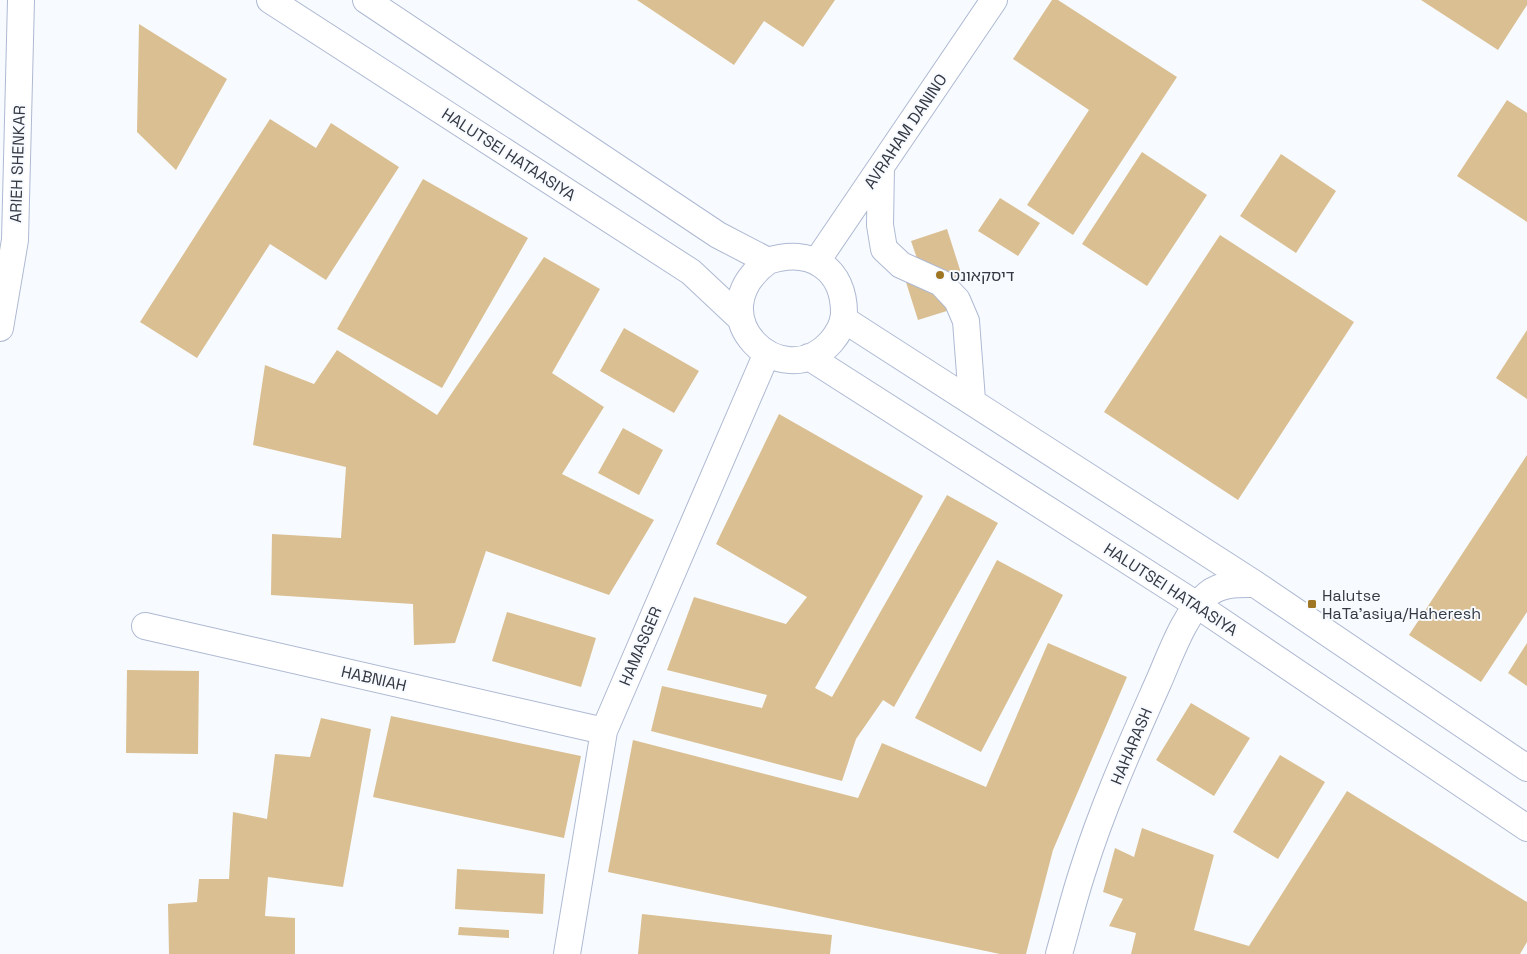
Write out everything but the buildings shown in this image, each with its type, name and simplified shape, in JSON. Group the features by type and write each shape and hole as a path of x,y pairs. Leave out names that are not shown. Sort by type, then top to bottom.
{"street":[{"name":"ARIEH SHENKAR","path":"0,328 15,240 21,0"},
{"name":"HALUTSEI HATAASIYA","path":"270,0 691,272 740,318 747,334 758,348 767,353 792,360 809,357 1197,605 1527,828"},
{"path":"366,0 718,235 768,261"},
{"name":"AVRAHAM DANINO","path":"817,261 994,0"},
{"path":"881,167 880,225 884,249 901,265 942,283 957,300 966,321 972,400"},
{"path":"740,318 740,301 744,285 754,271 768,261 784,256 800,256 817,261 830,271 840,285 844,301 843,319 836,336 825,349 809,357"},
{"path":"843,319 972,400 1255,584 1527,768"},
{"name":"HAMASGER","path":"567,954 604,731 767,353"},
{"name":"HAHARASH","path":"1059,954 1083,870 1122,766 1176,644 1197,605 1209,593 1223,586 1255,584"},
{"name":"HABNIAH","path":"144,626 604,731"}],"place":[{"name":"דיסקאונט","path":"940,275"},
{"name":"Halutse HaTa'asiya/Haheresh","path":"1312,604"}]}
